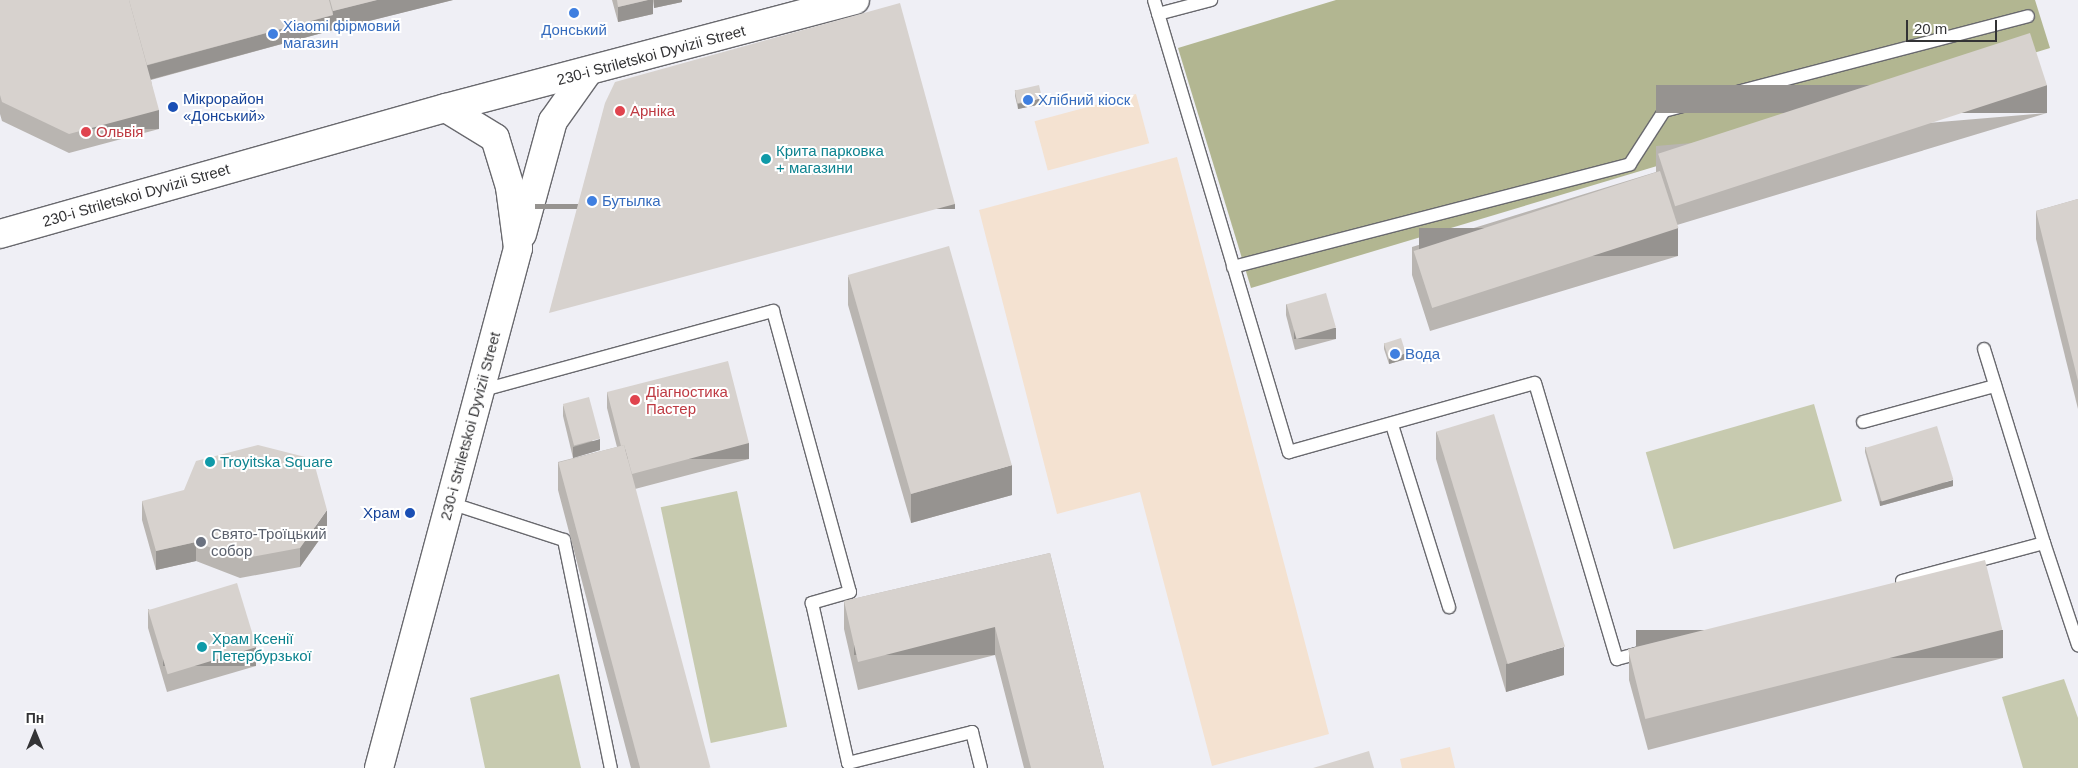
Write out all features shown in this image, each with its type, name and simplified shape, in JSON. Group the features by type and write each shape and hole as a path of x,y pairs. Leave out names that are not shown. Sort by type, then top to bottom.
{"street":[{"name":"230-i Striletskoi Dyvizii Street","path":"2,232 446,108 587,73 855,0"},
{"path":"518,248 553,121 587,73"},
{"name":"230-i Striletskoi Dyvizii Street","path":"379,768 518,248 510,187 495,138 446,108"}],"lane":[{"path":"1154,0 1289,452 1535,384 1617,659 1664,646"},
{"path":"1158,14 1211,0"},
{"path":"1233,267 1630,164 1664,111 2028,16"},
{"path":"480,392 773,311 850,592 812,603 848,763 972,732 981,768"},
{"path":"1984,349 2044,543 2078,645"},
{"path":"1863,422 1996,386"},
{"path":"1392,425 1449,607"},
{"path":"450,503 564,540 611,768"},
{"path":"1891,584 2044,543"}],"shaded area":[{"path":"1136,94 1149,143 1048,170 1035,121"},
{"path":"1177,157 1329,734 1212,766 1140,492 1057,514 979,210"},
{"path":"1450,747 1455,768 1402,768 1400,759"}],"green space":[{"path":"1336,0 2035,0 2050,48 1251,288 1178,48"},
{"path":"1814,404 1842,501 1674,549 1646,452"},
{"path":"737,491 787,727 711,743 661,507"},
{"path":"559,674 581,768 485,768 470,698"},
{"path":"2064,679 2078,718 2078,768 2023,768 2002,697"}],"building":[{"path":"0,0 129,0 159,110 69,134 2,102 0,95"},
{"path":"129,0 329,0 333,15 147,65"},
{"path":"330,0 377,0 333,11"},
{"path":"617,0 648,0 618,7"},
{"name":"Крита парковка + магазини","path":"900,3 955,204 549,313 605,103 615,82"},
{"path":"2030,33 2047,85 1675,206 1658,154"},
{"path":"1039,85 1042,98 1018,103 1015,91"},
{"path":"1660,171 1679,228 1432,308 1414,251"},
{"path":"2078,199 2078,381 2036,211"},
{"path":"949,246 1012,465 911,494 848,275"},
{"path":"1326,293 1336,328 1297,339 1287,304"},
{"name":"Вода","path":"1401,338 1406,353 1389,359 1384,344"},
{"path":"728,361 749,443 632,474 624,445 621,446 607,392"},
{"path":"589,397 600,439 574,446 563,404"},
{"path":"1494,414 1565,646 1508,664 1437,432"},
{"path":"1937,426 1953,480 1882,501 1865,448"},
{"name":"Свято-Троїцький собор","path":"258,445 313,459 327,510 300,548 240,559 196,542 156,551 142,501 184,490 196,461"},
{"path":"624,445 710,768 640,768 558,463"},
{"path":"1050,553 1104,768 1031,768 995,627 858,662 844,601"},
{"path":"1985,560 2002,630 1645,719 1628,649"},
{"name":"Храм Ксенії Петербурзької","path":"237,583 257,647 168,674 148,610"},
{"path":"1369,751 1374,768 1313,768"}],"place":[{"name":"Донський","path":"574,13"},
{"name":"Xiaomi фірмовий магазин","path":"273,34"},
{"name":"Хлібний кіоск","path":"1028,100"},
{"name":"Мікрорайон «Донський»","path":"173,107"},
{"name":"Арніка","path":"620,111"},
{"name":"Ольвія","path":"86,132"},
{"name":"Крита парковка + магазини","path":"766,159"},
{"name":"Бутылка","path":"592,201"},
{"name":"Вода","path":"1395,354"},
{"name":"Діагностика Пастер","path":"635,400"},
{"name":"Troyitska Square","path":"210,462"},
{"name":"Храм","path":"410,513"},
{"name":"Свято-Троїцький собор","path":"201,542"},
{"name":"Храм Ксенії Петербурзької","path":"202,647"}]}
